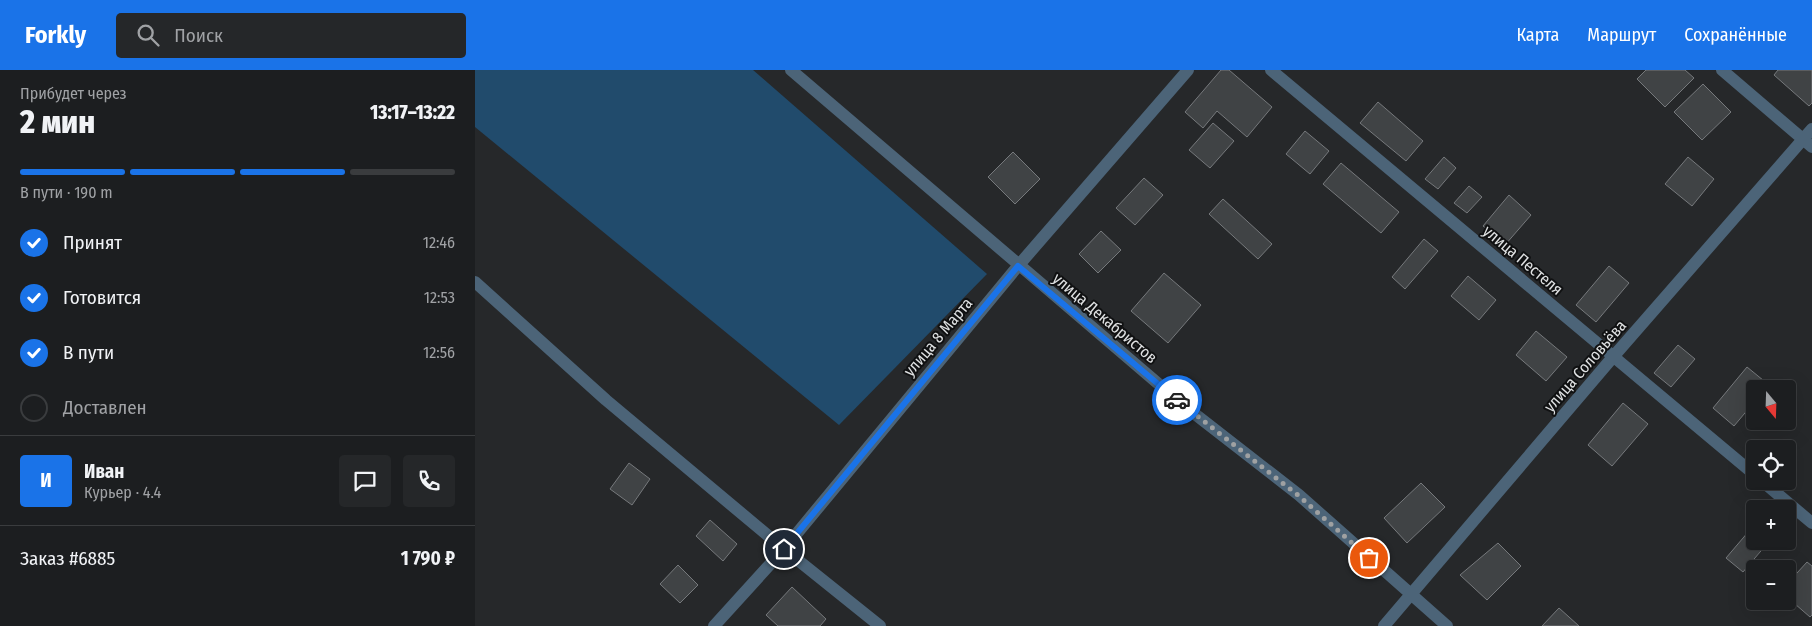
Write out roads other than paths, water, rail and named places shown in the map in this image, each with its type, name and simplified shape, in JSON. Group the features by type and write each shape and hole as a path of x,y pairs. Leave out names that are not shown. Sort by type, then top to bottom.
{"street":[{"name":"улица Декабристов","path":"791,70 1181,404 1299,496 1447,626"},
{"name":"улица 8 Марта","path":"714,626 784,549 1018,266 1188,70"},
{"name":"улица Пестеля","path":"1271,70 1746,468"},
{"path":"1722,70 1808,143"},
{"name":"улица Соловьёва","path":"1385,626 1613,357 1808,143 1812,129"},
{"path":"475,282 606,400 784,549 880,626"},
{"path":"1773,490 1812,523"}]}
